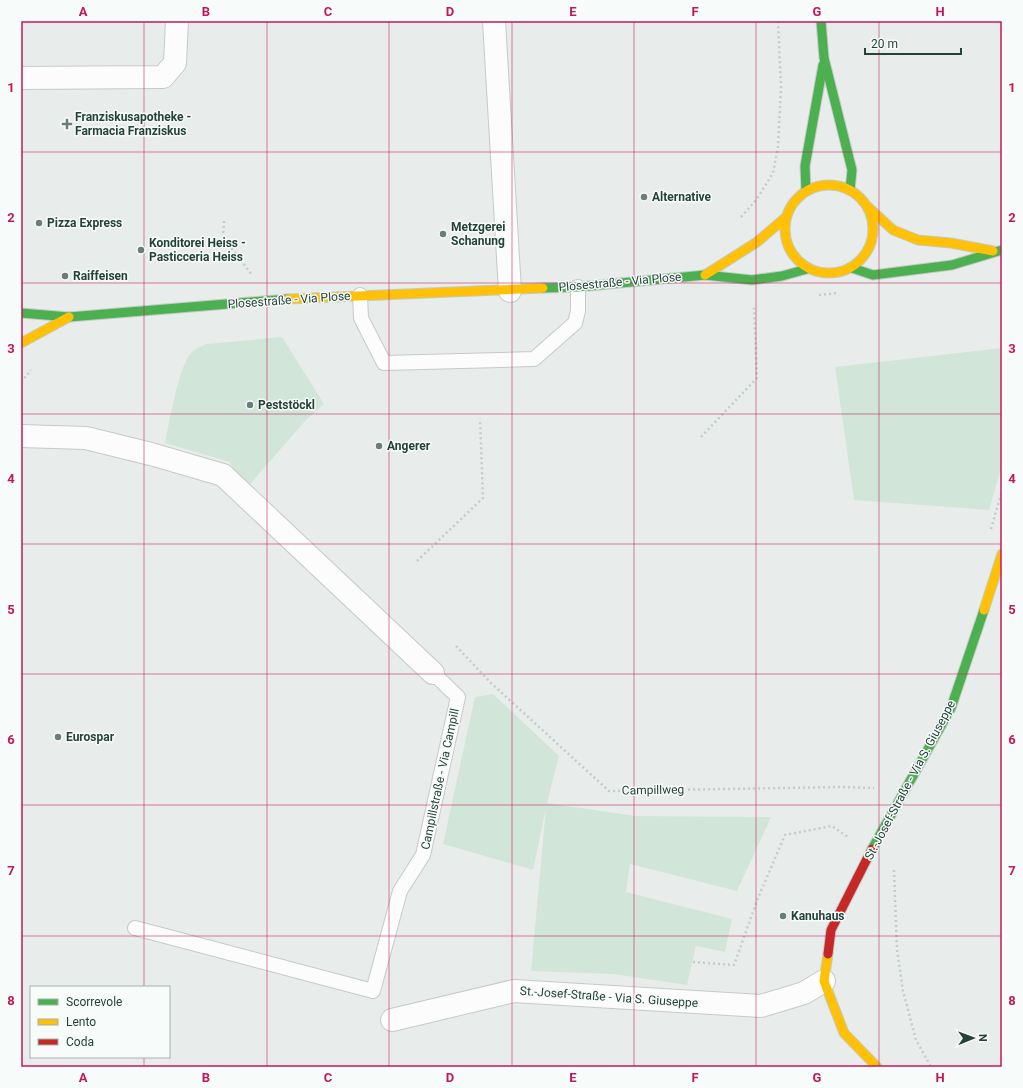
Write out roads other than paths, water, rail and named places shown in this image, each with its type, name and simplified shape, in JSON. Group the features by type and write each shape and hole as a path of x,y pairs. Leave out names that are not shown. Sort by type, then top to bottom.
{"street":[{"path":"21,78 163,77 175,63 177,21"},
{"path":"494,21 510,291"},
{"path":"822,21 824,58 852,170 850,190"},
{"path":"806,191 805,166 824,58"},
{"name":"Plosestraße - Via Plose","path":"705,275 744,253 771,233 785,218 789,208 806,191 828,185 836,185 850,190 893,230 918,240 951,243 998,251"},
{"path":"852,268 862,259 870,247 873,233 872,219 867,206"},
{"path":"785,218 784,233 788,247 796,260 807,269"},
{"name":"Plosestraße - Via Plose","path":"21,313 69,317 293,298 510,291 578,287 705,275 752,280 782,276 807,269 822,274 838,273 852,268 873,275 952,265 998,251"},
{"name":"Plosestraße - Via Plose","path":"21,343 69,317"},
{"name":"Campillstraße - Via Campill","path":"21,436 86,438 151,454 223,475 433,673"},
{"name":"St.-Josef-Straße - Via S. Giuseppe","path":"877,1067 844,1033 824,981 831,930 871,851 951,708 1002,554"},
{"name":"St.-Josef-Straße - Via S. Giuseppe","path":"392,1020 514,991 761,1006 804,993 824,981"}],"lane":[{"path":"360,296 360,318 384,363 534,359 576,322 578,311 578,287"},
{"name":"Campillstraße - Via Campill","path":"136,928 373,991 400,891 423,855 458,697 433,673"}],"place":[{"name":"Franziskusapotheke - Farmacia Franziskus","path":"67,124"},
{"name":"Alternative","path":"644,197"},
{"name":"Pizza Express","path":"39,223"},
{"name":"Metzgerei Schanung","path":"443,234"},
{"name":"Konditorei Heiss - Pasticceria Heiss","path":"141,250"},
{"name":"Raiffeisen","path":"65,276"},
{"name":"Peststöckl","path":"250,405"},
{"name":"Angerer","path":"379,446"},
{"name":"Eurospar","path":"58,737"},
{"name":"Kanuhaus","path":"783,916"}]}
